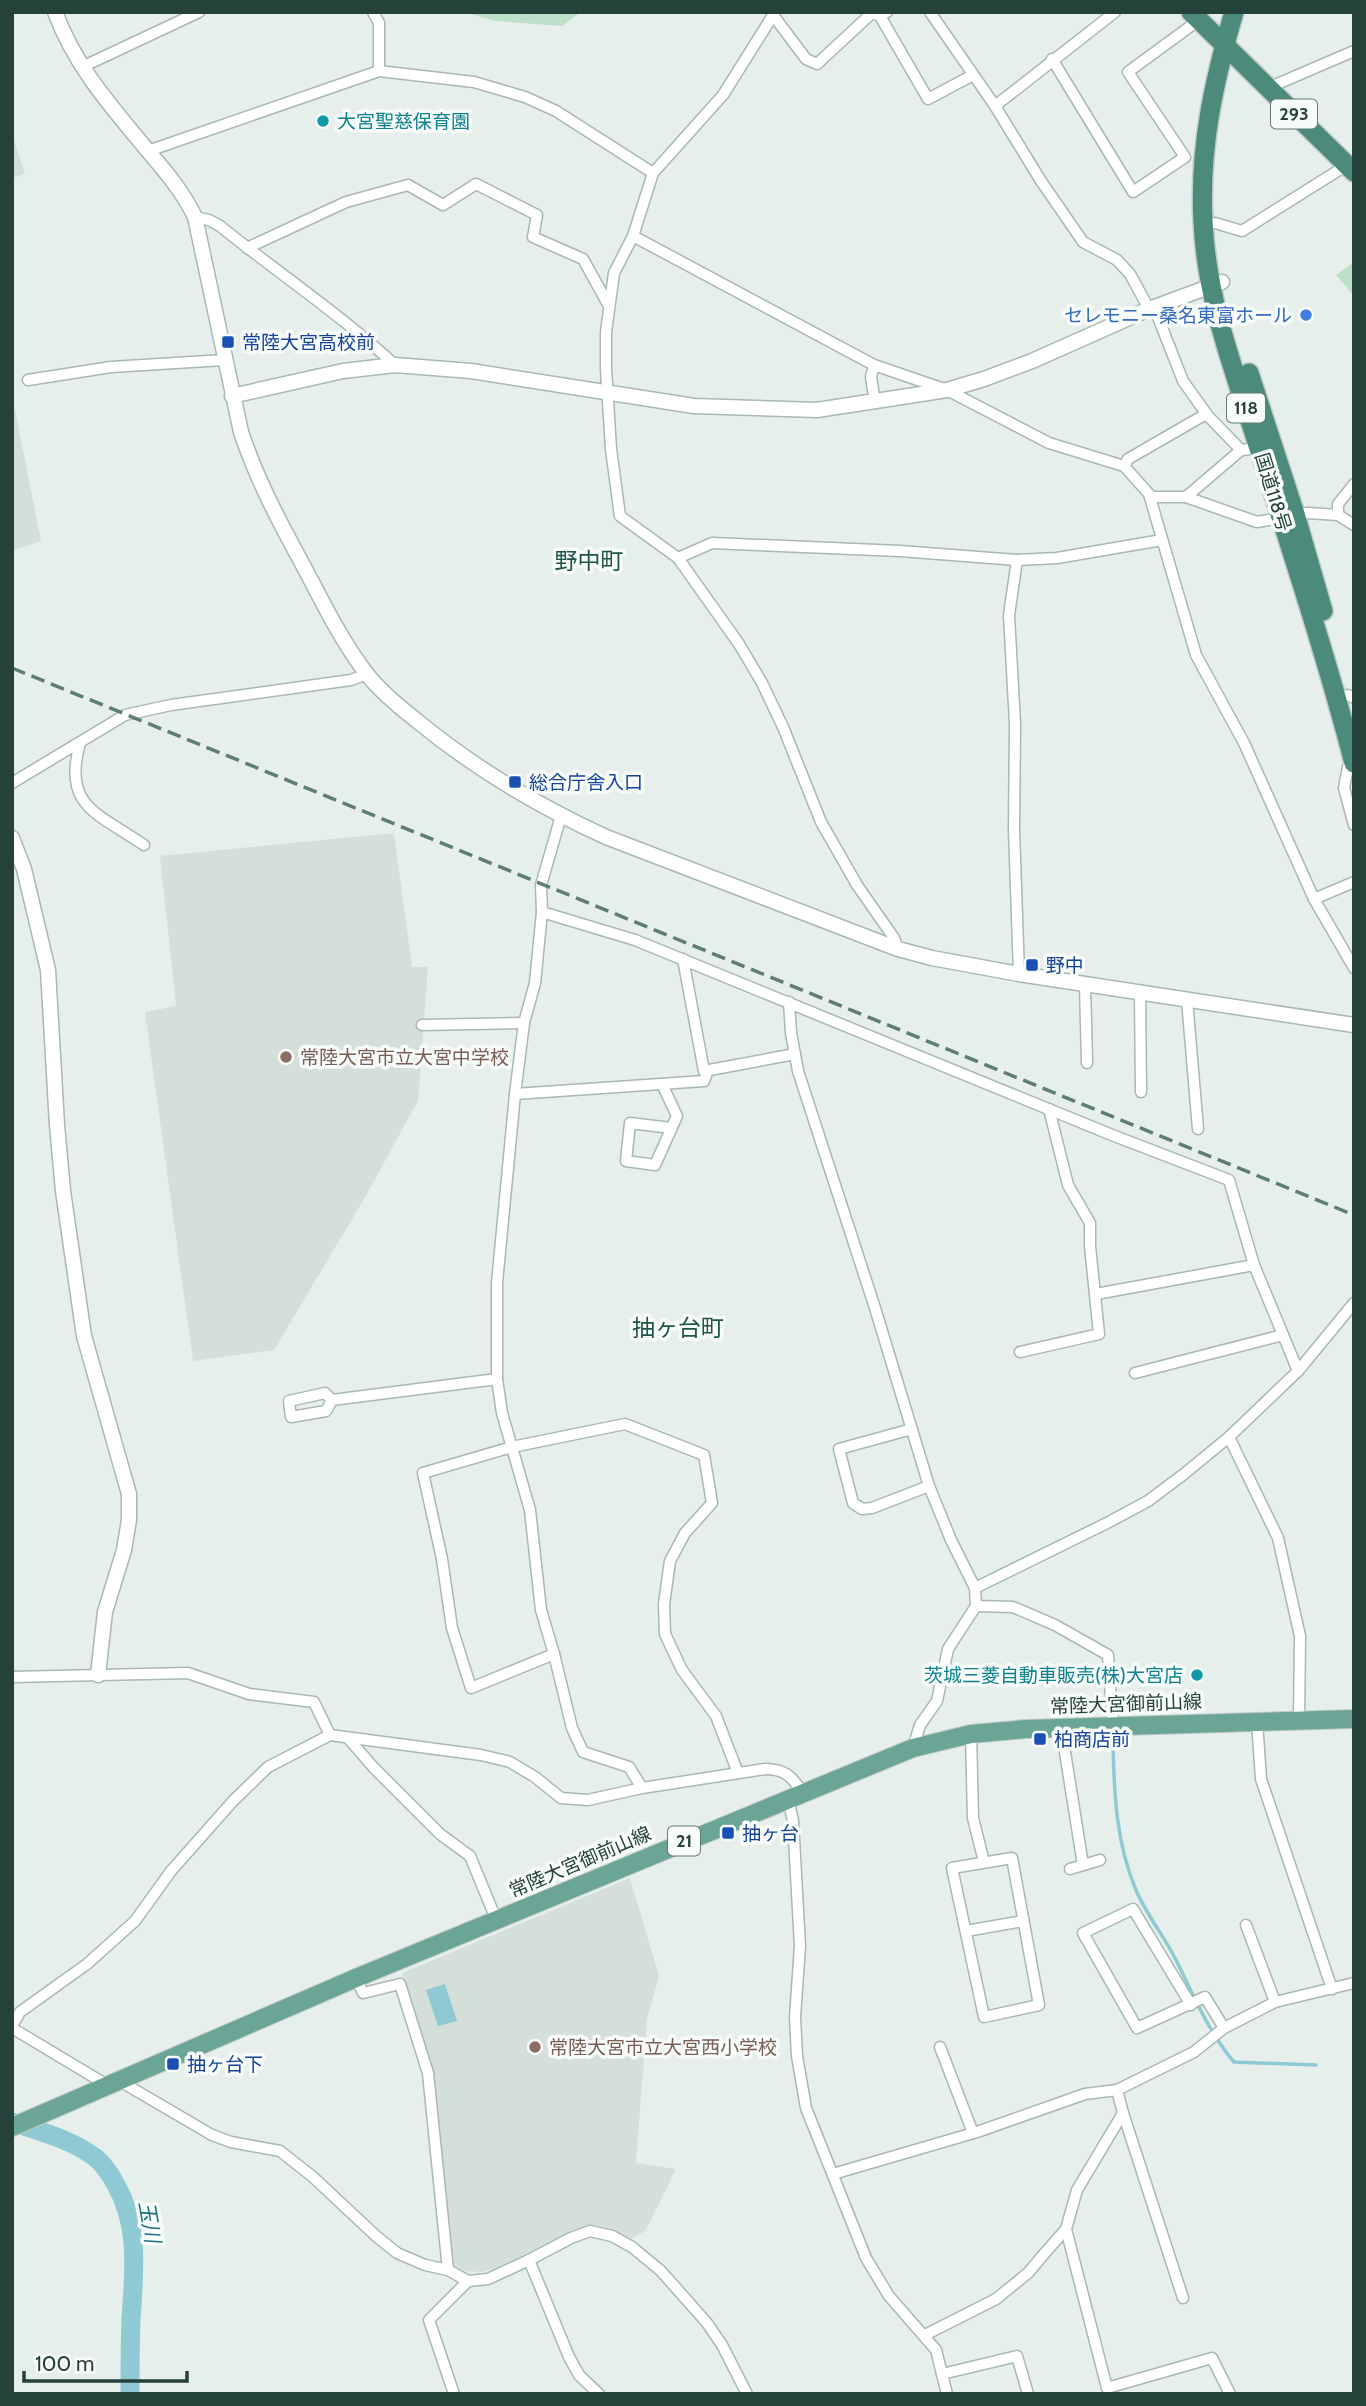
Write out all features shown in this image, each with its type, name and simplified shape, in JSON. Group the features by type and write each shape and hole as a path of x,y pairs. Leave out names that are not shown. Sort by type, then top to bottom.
{"highway":[{"name":"国道118号","path":"1234,12 1216,152 1216,284 1241,348 1354,763"},
{"name":"国道118号","path":"1248,12 1214,83 1203,152 1203,222 1250,449 1288,516 1351,696 1354,716"},
{"name":"293","path":"1195,16 1350,168"}],"main road":[{"name":"常陸大宮御前山線","path":"12,2127 496,1919 913,1748 971,1734 1061,1727 1354,1718"}],"street":[{"path":"55,12 82,67 185,198 195,217 232,396 251,461 265,494 335,624 367,674 384,693 432,734 505,784 561,816 606,837 898,949 1019,974 1354,1025"},
{"path":"82,67 199,12"},
{"path":"373,12 379,23 379,71"},
{"path":"930,12 1083,242 1117,260 1130,274 1151,308 1183,381 1206,414 1250,449 1186,497"},
{"path":"995,106 1115,12"},
{"path":"898,949 894,938 857,885 821,822 762,683 739,644 678,558 620,516 607,393 606,332 614,273 633,236 653,173 723,95 774,14 806,59 817,64 878,14 928,99 973,75"},
{"path":"1052,59 1133,192 1185,157 1128,72 1195,16"},
{"path":"1268,88 1354,51"},
{"path":"148,150 379,71 474,82 525,97 556,111 653,173"},
{"path":"1215,223 1242,231 1350,168"},
{"path":"247,248 346,202 408,185 443,205 476,184 537,215 533,237 583,260 609,306"},
{"path":"195,217 220,226 359,332 395,365"},
{"path":"633,236 874,365 947,390 1049,443 1124,466 1150,497 1196,655 1244,743 1314,899 1354,968"},
{"path":"232,396 343,372 395,365 471,372 694,406 817,410 947,390 984,379 1032,361 1151,308 1216,284"},
{"path":"28,380 111,367 224,360"},
{"path":"874,365 872,377 875,402"},
{"path":"1124,466 1128,459 1206,414"},
{"path":"1338,516 1338,504 1354,484"},
{"path":"1150,497 1186,497 1257,522 1288,516 1338,516 1354,525"},
{"path":"678,558 712,543 900,551 1017,560 1057,558 1162,540"},
{"path":"1017,560 1009,615 1015,724 1014,830 1019,974"},
{"path":"12,783 125,715 351,680 367,674"},
{"path":"80,743 75,762 79,796 91,808 144,845"},
{"path":"1354,763 1348,767 1345,788 1354,825"},
{"path":"561,816 541,885 542,912 535,983 524,1023 515,1094 497,1283 497,1379 502,1413 530,1510 541,1610 555,1654 572,1728 583,1752 629,1767 642,1788"},
{"path":"12,838 27,881 48,970 61,1178 84,1336 129,1494 124,1550 105,1612 98,1675"},
{"path":"1314,899 1354,883"},
{"path":"542,912 635,940 1229,1180 1254,1265 1298,1371"},
{"path":"683,959 704,1071 795,1054"},
{"path":"1085,984 1087,1063"},
{"path":"1140,992 1141,1091"},
{"path":"1187,1000 1198,1129"},
{"path":"789,1002 798,1071 929,1486 950,1541 975,1588 976,1606 948,1649 937,1701 920,1726 913,1748"},
{"path":"422,1025 524,1023"},
{"path":"515,1094 704,1082 708,1070"},
{"path":"662,1084 677,1116 654,1164 626,1161 630,1123 671,1128"},
{"path":"1020,1352 1099,1334 1090,1223 1068,1185 1049,1109"},
{"path":"1096,1294 1254,1265"},
{"path":"975,1588 1148,1501 1229,1437 1298,1371 1354,1303"},
{"path":"1135,1373 1283,1335"},
{"path":"332,1400 497,1379"},
{"path":"555,1654 471,1688 452,1628 442,1559 423,1473 512,1447 625,1424 704,1455 712,1503 685,1533 670,1561 664,1604 665,1634 682,1670 716,1716 738,1773"},
{"path":"912,1429 839,1449 853,1503 862,1509 872,1508 929,1486"},
{"path":"1229,1437 1279,1538 1300,1636 1299,1720"},
{"path":"976,1606 1013,1607 1055,1625 1108,1655 1112,1726"},
{"path":"12,1677 187,1673 249,1694 314,1702 330,1735"},
{"path":"1257,1721 1261,1779 1332,1989"},
{"path":"1061,1727 1083,1865"},
{"path":"971,1734 973,1818 984,1862"},
{"path":"747,2394 722,2345 707,2323 661,2272 632,2247 612,2236 590,2231 488,2279 468,2281 448,2270 425,2265 397,2253 280,2151 232,2142 212,2135 12,2027 20,2012 88,1964 135,1921 170,1871 233,1801 268,1767 330,1735 481,1755 510,1762 535,1777 561,1798 588,1800 642,1788 778,1769 794,1779 793,1821 800,1946 795,2017 797,2056 806,2108 866,2258 889,2296 936,2350 947,2394"},
{"path":"348,1738 374,1768 440,1833 470,1856 496,1919"},
{"path":"1012,1858 1023,1921 1039,2005 984,2017 952,1868 1012,1858"},
{"path":"1070,1870 1100,1860"},
{"path":"1191,2005 1133,1909 1083,1933 1138,2028 1191,2005 1205,1997 1224,2028"},
{"path":"966,1931 1023,1921"},
{"path":"1246,1925 1275,2002"},
{"path":"356,1978 363,1993 400,1984 428,2073 448,2270"},
{"path":"834,2174 973,2133 1085,2094 1117,2090 1194,2052 1224,2028 1275,2002 1354,1983"},
{"path":"940,2048 973,2133"},
{"path":"1117,2090 1183,2298"},
{"path":"925,2335 996,2299 1028,2273 1066,2229 1077,2190 1123,2113"},
{"path":"1066,2229 1107,2388 1212,2358 1230,2394"},
{"path":"529,2260 569,2357 579,2375 599,2394"},
{"path":"454,2394 429,2320 468,2281"},
{"path":"942,2374 1017,2356 1028,2394"}],"shaded area":[{"path":"12,134 25,174 12,178"},
{"path":"12,395 41,541 12,551"},
{"name":"常陸大宮市立大宮中学校","path":"394,833 412,967 428,967 418,1101 364,1199 274,1350 193,1361 145,1012 176,1006 160,856"},
{"name":"常陸大宮市立大宮西小学校","path":"630,1878 659,1976 647,2019 636,2163 676,2169 645,2231 629,2240 613,2230 594,2225 573,2230 500,2267 481,2272 465,2271 452,2264 433,2076 402,1973"}],"green space":[{"path":"464,12 581,12 562,26 496,21"},
{"path":"1354,262 1354,296 1336,275"}],"water":[{"path":"445,1984 457,2021 438,2026 426,1990"}],"waterway":[{"path":"1113,1743 1117,1818 1129,1872 1140,1899 1171,1951 1217,2039 1234,2062 1316,2065"},
{"name":"玉川","path":"12,2122 86,2151 104,2166 123,2199 134,2249 130,2394"}],"railway":[{"path":"12,668 1354,1215"}],"place":[{"name":"大宮聖慈保育園","path":"323,121"},
{"name":"セレモニー桑名東富ホール","path":"1306,315"},
{"name":"常陸大宮高校前","path":"228,342"},
{"name":"総合庁舎入口","path":"515,782"},
{"name":"野中","path":"1032,965"},
{"name":"常陸大宮市立大宮中学校","path":"286,1057"},
{"name":"茨城三菱自動車販売(株)大宮店","path":"1197,1675"},
{"name":"柏商店前","path":"1040,1739"},
{"name":"抽ヶ台","path":"728,1833"},
{"name":"常陸大宮市立大宮西小学校","path":"535,2047"},
{"name":"抽ヶ台下","path":"173,2064"}],"district":[{"name":"野中町","path":"589,561"},
{"name":"抽ヶ台町","path":"678,1328"}]}
